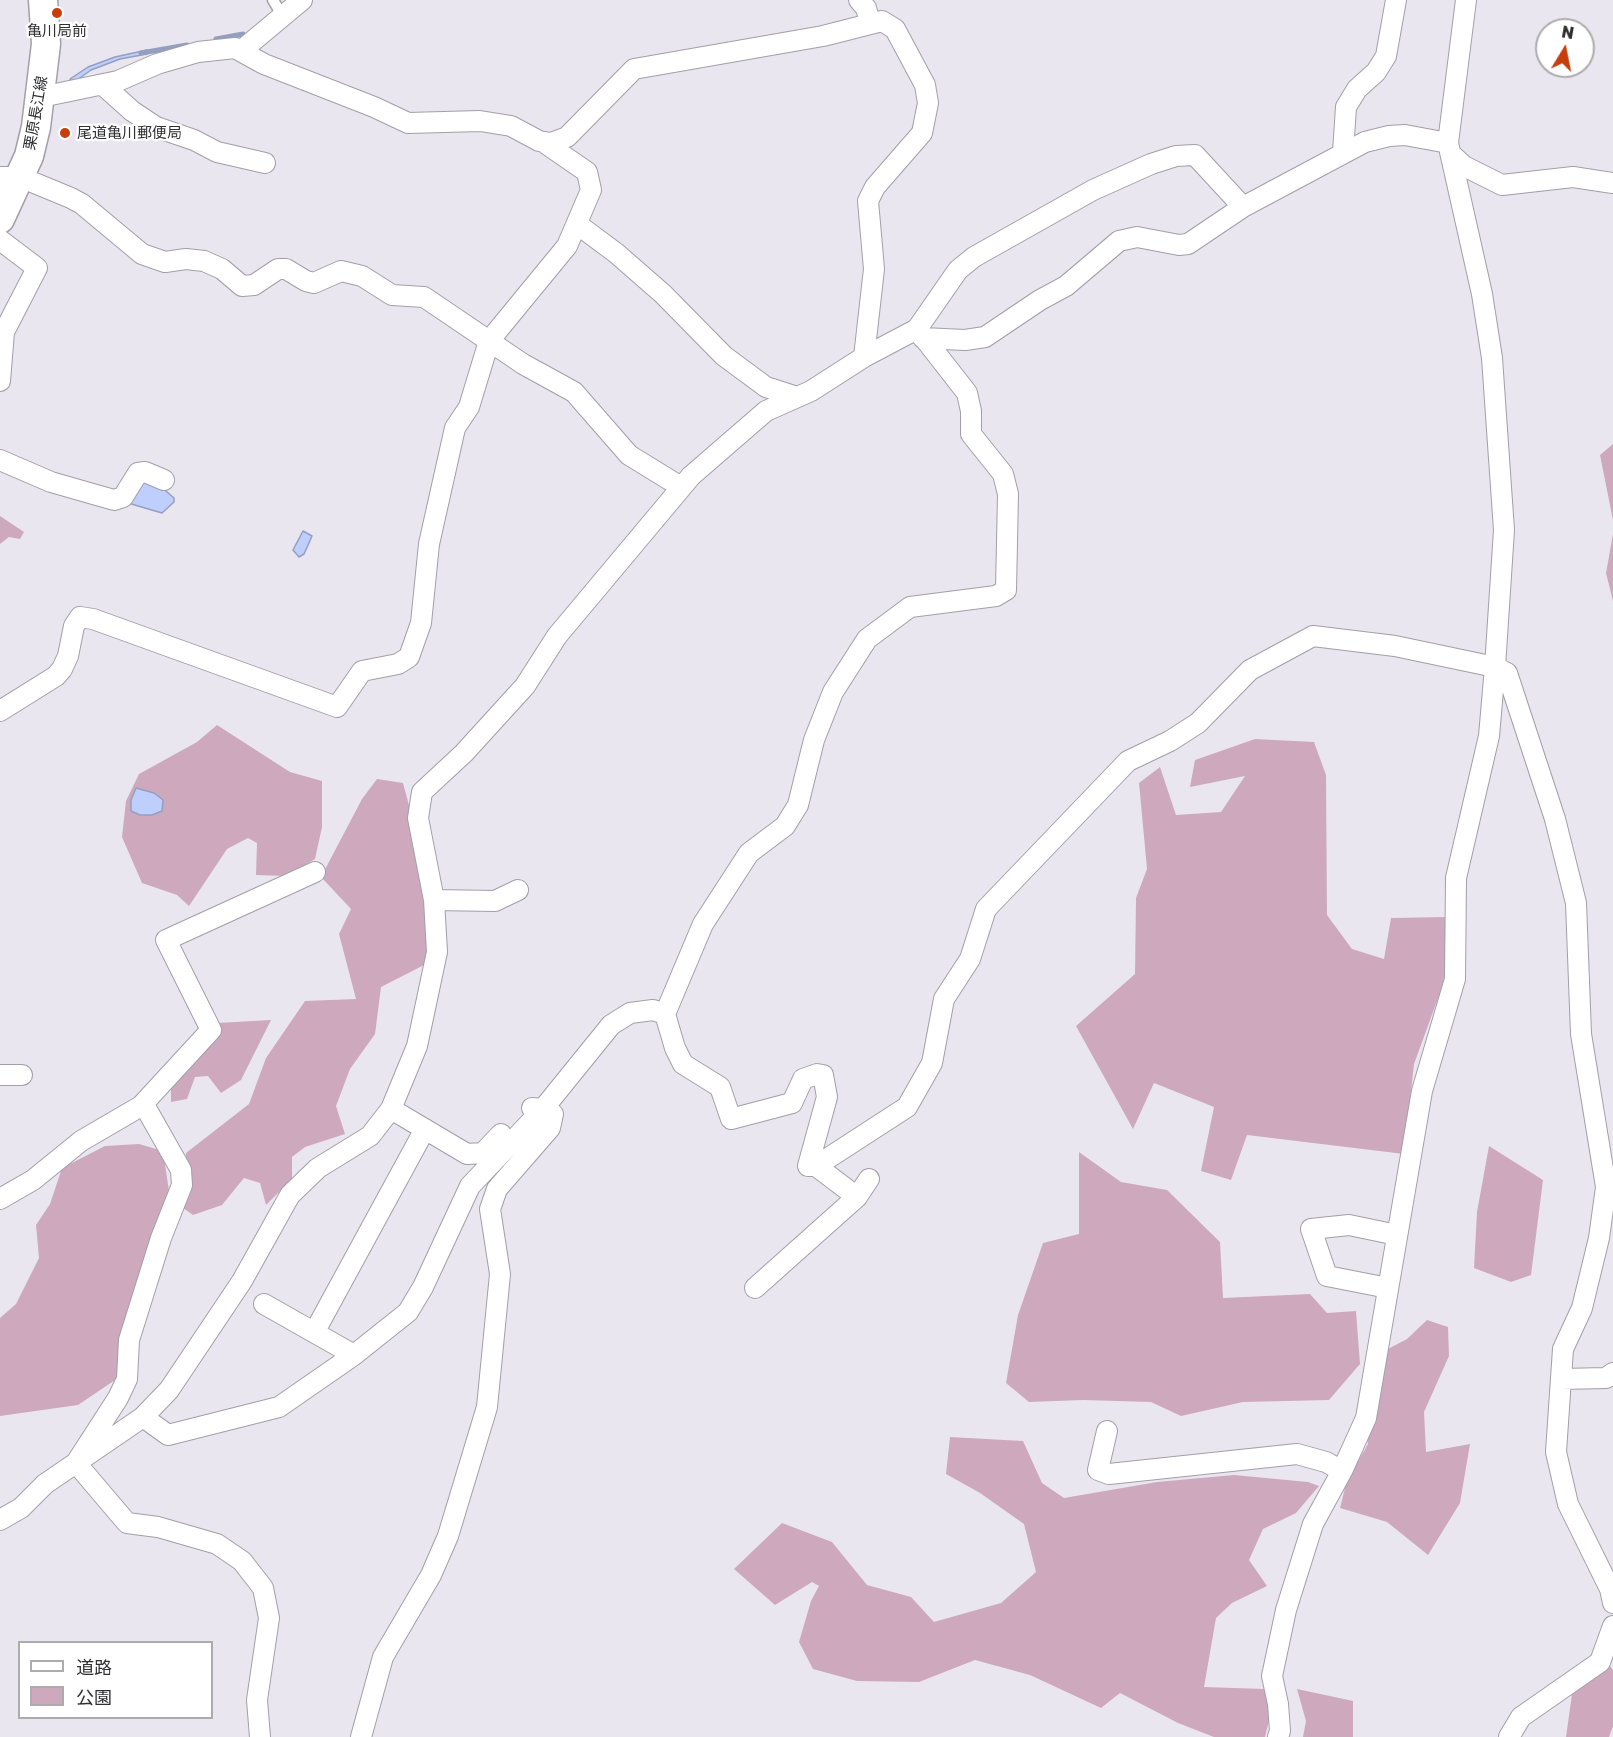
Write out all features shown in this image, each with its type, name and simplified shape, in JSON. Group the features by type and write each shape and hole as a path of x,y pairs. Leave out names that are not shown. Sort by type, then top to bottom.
{"main road":[{"name":"栗原長江線","path":"0,219 10,177 29,156 41,97 46,44 43,0"}],"street":[{"path":"242,50 278,7 302,0"},
{"path":"860,0 866,8 870,22"},
{"path":"1344,152 1346,107 1357,89 1376,72 1386,56 1396,0"},
{"path":"1278,1737 1280,1731 1278,1704 1272,1676 1286,1610 1313,1524 1342,1471 1366,1418 1422,1091 1455,979 1456,878 1489,736 1503,530 1491,358 1482,294 1449,149 1466,0"},
{"path":"545,143 567,137 634,69 824,36 870,22 882,21 895,28 925,85 928,103 922,133 875,187 868,201 874,269 864,357"},
{"path":"0,711 56,676 62,669 68,656 74,626 80,617 93,619 338,707 362,671 404,662 413,651 421,623 429,544 452,434 469,407 489,341 567,246 591,190 587,172 545,143 511,126 457,121 408,123 374,106 264,64 242,50 227,48 198,52 157,64 103,85 41,97"},
{"path":"103,85 132,111 162,130 194,140 217,152 265,164"},
{"path":"0,1520 21,1508 45,1484 143,1417 169,1390 242,1281 290,1195 318,1168 370,1136 391,1108 424,1020 437,952 434,900 418,818 423,792 525,686 557,636 681,487 758,417 794,396 832,379 864,357 920,334 965,340 985,337 1040,300 1066,286 1119,241 1137,237 1179,245 1188,243 1243,207 1365,142 1397,135 1449,149 1464,166 1502,184 1573,177 1613,183"},
{"path":"920,334 958,270 974,257 1093,190 1151,164 1176,156 1195,155 1243,207"},
{"path":"10,177 82,204 113,233 150,258 165,262 186,259 204,261 222,269 238,285 246,287 254,285 279,269 286,269 314,283 334,272 352,273 392,295 424,297 523,364 574,392 628,454 681,487"},
{"path":"577,224 616,253 663,294 724,356 766,387 794,396"},
{"path":"0,240 37,268 4,332 0,381"},
{"path":"920,334 967,393 971,411 971,434 1003,474 1008,494 1006,590 996,596 910,607 867,639 833,692 814,740 798,804 785,826 749,854 703,924 664,1014 683,1064 720,1087 731,1119 792,1103 803,1079 817,1074 823,1075 827,1097 808,1166 816,1166 907,1107 932,1063 944,999 970,959 986,909 1128,761 1170,741 1198,723 1250,670 1313,636 1395,646 1495,667 1507,673 1555,819 1576,903 1581,1035 1606,1187 1599,1238 1582,1308 1563,1349 1556,1452 1568,1504 1610,1589 1613,1603"},
{"path":"0,460 51,482 114,501 123,497 138,474 145,472 164,480"},
{"path":"0,1199 33,1180 81,1141 141,1106 211,1030 166,940 315,872"},
{"path":"434,900 495,901 518,890"},
{"path":"143,1417 168,1435 279,1407 354,1355 408,1312 423,1287 470,1186 543,1109 611,1026 630,1013 653,1010 664,1014"},
{"path":"0,1076 22,1075"},
{"path":"76,1463 118,1398 127,1379 129,1340 135,1316 182,1185 181,1170 147,1110 141,1106"},
{"path":"361,1737 383,1657 431,1575 448,1536 487,1407 500,1274 490,1209 497,1189 550,1128 553,1114 543,1109 527,1108 483,1153 467,1154 391,1108"},
{"path":"315,1331 425,1129"},
{"path":"816,1166 856,1197"},
{"path":"755,1288 856,1197 869,1179"},
{"path":"1388,1288 1327,1276 1311,1229 1349,1226 1397,1234"},
{"path":"264,1304 354,1355"},
{"path":"1561,1379 1606,1378 1613,1373"},
{"path":"1107,1431 1098,1470 1109,1474 1297,1454 1326,1462 1342,1471"},
{"path":"76,1463 127,1523 158,1527 217,1544 242,1561 263,1588 268,1618 257,1700 260,1737"},
{"path":"1509,1737 1521,1717 1600,1662 1613,1626"}],"green space":[{"path":"1613,444 1613,520 1600,455"},
{"path":"0,516 24,532 20,539 9,537 0,544"},
{"path":"1613,534 1613,601 1606,573"},
{"path":"217,725 290,772 322,781 322,827 315,859 286,876 256,875 257,843 248,838 227,849 189,906 177,895 142,883 122,837 126,801 139,774 197,742"},
{"path":"1255,739 1314,742 1326,775 1327,915 1352,949 1384,959 1391,918 1447,917 1449,960 1441,990 1414,1064 1404,1154 1247,1135 1231,1180 1201,1171 1214,1107 1154,1083 1133,1129 1076,1026 1135,974 1136,898 1147,869 1139,783 1160,767 1176,815 1221,812 1245,776 1190,787 1195,760"},
{"path":"377,779 403,783 424,861 430,962 381,987 375,1034 350,1069 336,1106 345,1134 305,1147 292,1157 292,1179 266,1205 260,1183 244,1178 222,1205 193,1215 179,1205 186,1171 186,1153 249,1104 266,1058 305,1001 356,999 339,934 351,909 321,877 362,799"},
{"path":"271,1020 241,1080 221,1093 208,1076 195,1077 187,1099 171,1102 171,1080 217,1023"},
{"path":"139,1144 163,1151 169,1191 156,1262 124,1374 78,1405 0,1416 0,1318 16,1304 39,1258 36,1225 50,1204 62,1168 105,1146"},
{"path":"1489,1146 1543,1180 1531,1275 1511,1282 1474,1268 1477,1212"},
{"path":"1079,1152 1121,1182 1167,1190 1220,1242 1223,1298 1310,1294 1327,1313 1356,1311 1360,1364 1329,1400 1243,1402 1181,1416 1151,1402 1083,1400 1029,1402 1006,1383 1018,1315 1043,1243 1079,1234"},
{"path":"1427,1320 1448,1327 1449,1356 1424,1412 1426,1452 1470,1444 1460,1503 1428,1555 1387,1522 1340,1508 1347,1480 1368,1444 1366,1432 1384,1351 1407,1339"},
{"path":"950,1437 1023,1441 1042,1483 1064,1498 1157,1482 1234,1475 1308,1482 1319,1486 1296,1513 1263,1529 1249,1560 1267,1586 1232,1603 1216,1618 1204,1687 1264,1689 1272,1708 1265,1737 1214,1737 1178,1723 1120,1693 1101,1708 1030,1675 975,1660 919,1682 857,1681 813,1669 799,1642 811,1601 819,1586 812,1582 775,1605 734,1569 782,1523 832,1542 867,1585 911,1597 934,1622 1001,1603 1036,1572 1024,1524 980,1493 946,1474"},
{"path":"1610,1666 1613,1670 1613,1726 1609,1737 1566,1737 1572,1694"},
{"path":"1297,1689 1353,1701 1353,1737 1303,1737 1306,1721"}],"water":[{"path":"147,50 147,54 120,59 91,70 73,83 70,79 88,67 115,57"},
{"path":"141,481 159,485 174,498 174,502 162,513 128,503"},
{"path":"303,531 312,536 304,554 299,557 293,550"},
{"path":"136,788 154,793 163,800 162,811 152,815 140,815 131,811 131,800"}],"waterway":[{"path":"216,39 243,34"},
{"path":"141,53 187,45"}],"place":[{"name":"亀川局前","path":"57,13"},
{"name":"尾道亀川郵便局","path":"65,133"}]}
